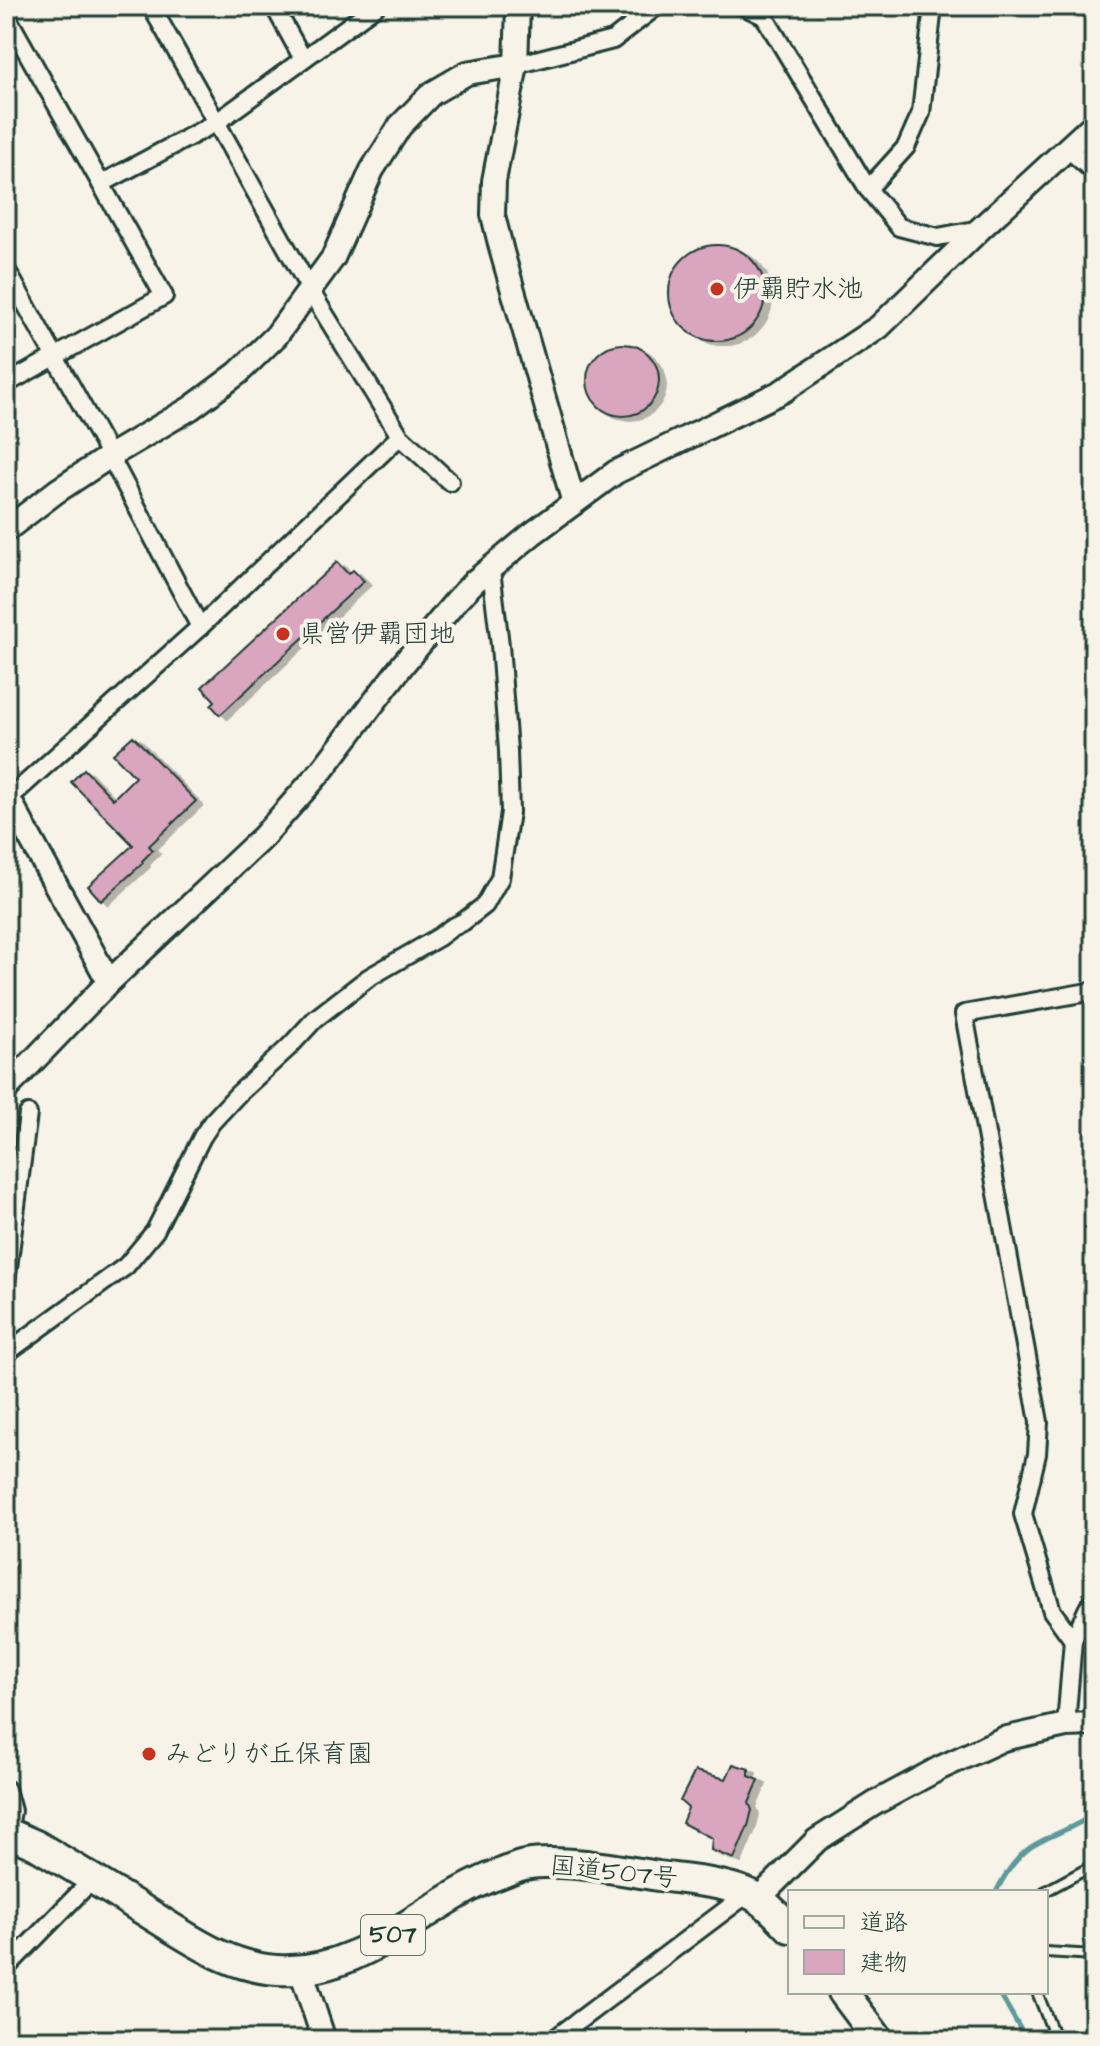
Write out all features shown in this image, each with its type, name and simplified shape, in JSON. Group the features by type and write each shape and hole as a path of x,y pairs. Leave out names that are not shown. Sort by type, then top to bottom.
{"highway":[{"name":"国道507号","path":"7,1832 36,1845 211,1952 245,1966 277,1970 330,1965 379,1944 462,1890 525,1865 602,1868 704,1882 753,1896 788,1926"},
{"path":"844,1994 879,2040"}],"street":[{"path":"151,6 311,290 400,436 450,482"},
{"path":"274,6 303,59"},
{"path":"101,184 217,122 376,6"},
{"path":"518,6 516,65 494,181 493,215 574,503"},
{"path":"6,530 110,456 191,408 238,373 276,336 333,258 372,170 400,126 431,94 467,73 516,65 613,40 657,6"},
{"path":"743,6 764,16 868,189 899,227 938,237 980,229"},
{"path":"868,189 906,147 921,113 933,6"},
{"path":"6,15 164,296 6,384"},
{"path":"6,1089 109,982 263,837 322,770 404,663 474,582 532,534 616,472 781,392 879,327 1066,147 1094,124"},
{"path":"1066,147 1094,172"},
{"path":"6,269 200,627"},
{"path":"109,982 7,798 200,627 400,436"},
{"path":"6,1353 126,1266 155,1231 212,1122 315,1019 368,978 463,922 485,905 500,878 510,812 500,645 491,570"},
{"path":"1073,1640 1052,1611 1023,1514 1037,1454 1039,1422 964,1014 1094,991"},
{"path":"6,1283 28,1114"},
{"path":"1066,1725 1073,1640 1094,1600"},
{"path":"553,2040 753,1896 817,1840 877,1802 1003,1739 1066,1725 1092,1724"},
{"path":"6,1789 12,1811 7,1832"},
{"path":"6,1968 93,1879"},
{"path":"301,1970 324,2040"}],"lane":[{"path":"1048,1890 1094,1865"},
{"path":"1048,1952 1094,1955"},
{"path":"1038,1994 1056,2040"}],"building":[{"name":"伊覇貯水池","path":"717,245 735,249 751,259 761,275 765,293 761,311 751,327 735,337 717,341 699,337 683,327 673,311 669,293 673,275 683,259 699,249"},
{"path":"630,344 649,354 657,366 657,394 649,406 637,414 616,416 597,406 589,394 587,373 597,354 609,346"},
{"name":"県営伊覇団地","path":"337,562 348,574 353,570 364,581 220,715 211,705 215,701 202,687"},
{"path":"133,736 196,801 149,846 153,850 143,863 101,901 88,886 133,845 71,782 84,769 113,799 135,777 113,754"},
{"path":"733,1764 749,1769 749,1776 759,1780 749,1803 752,1810 748,1826 734,1859 711,1850 712,1838 682,1823 688,1808 680,1801 695,1771 726,1779"}],"waterway":[{"path":"997,1890 1025,1851 1094,1814"},
{"path":"1000,1994 1025,2040"}],"place":[{"name":"伊覇貯水池","path":"717,289"},
{"name":"県営伊覇団地","path":"283,634"},
{"name":"みどりが丘保育園","path":"149,1754"}]}
